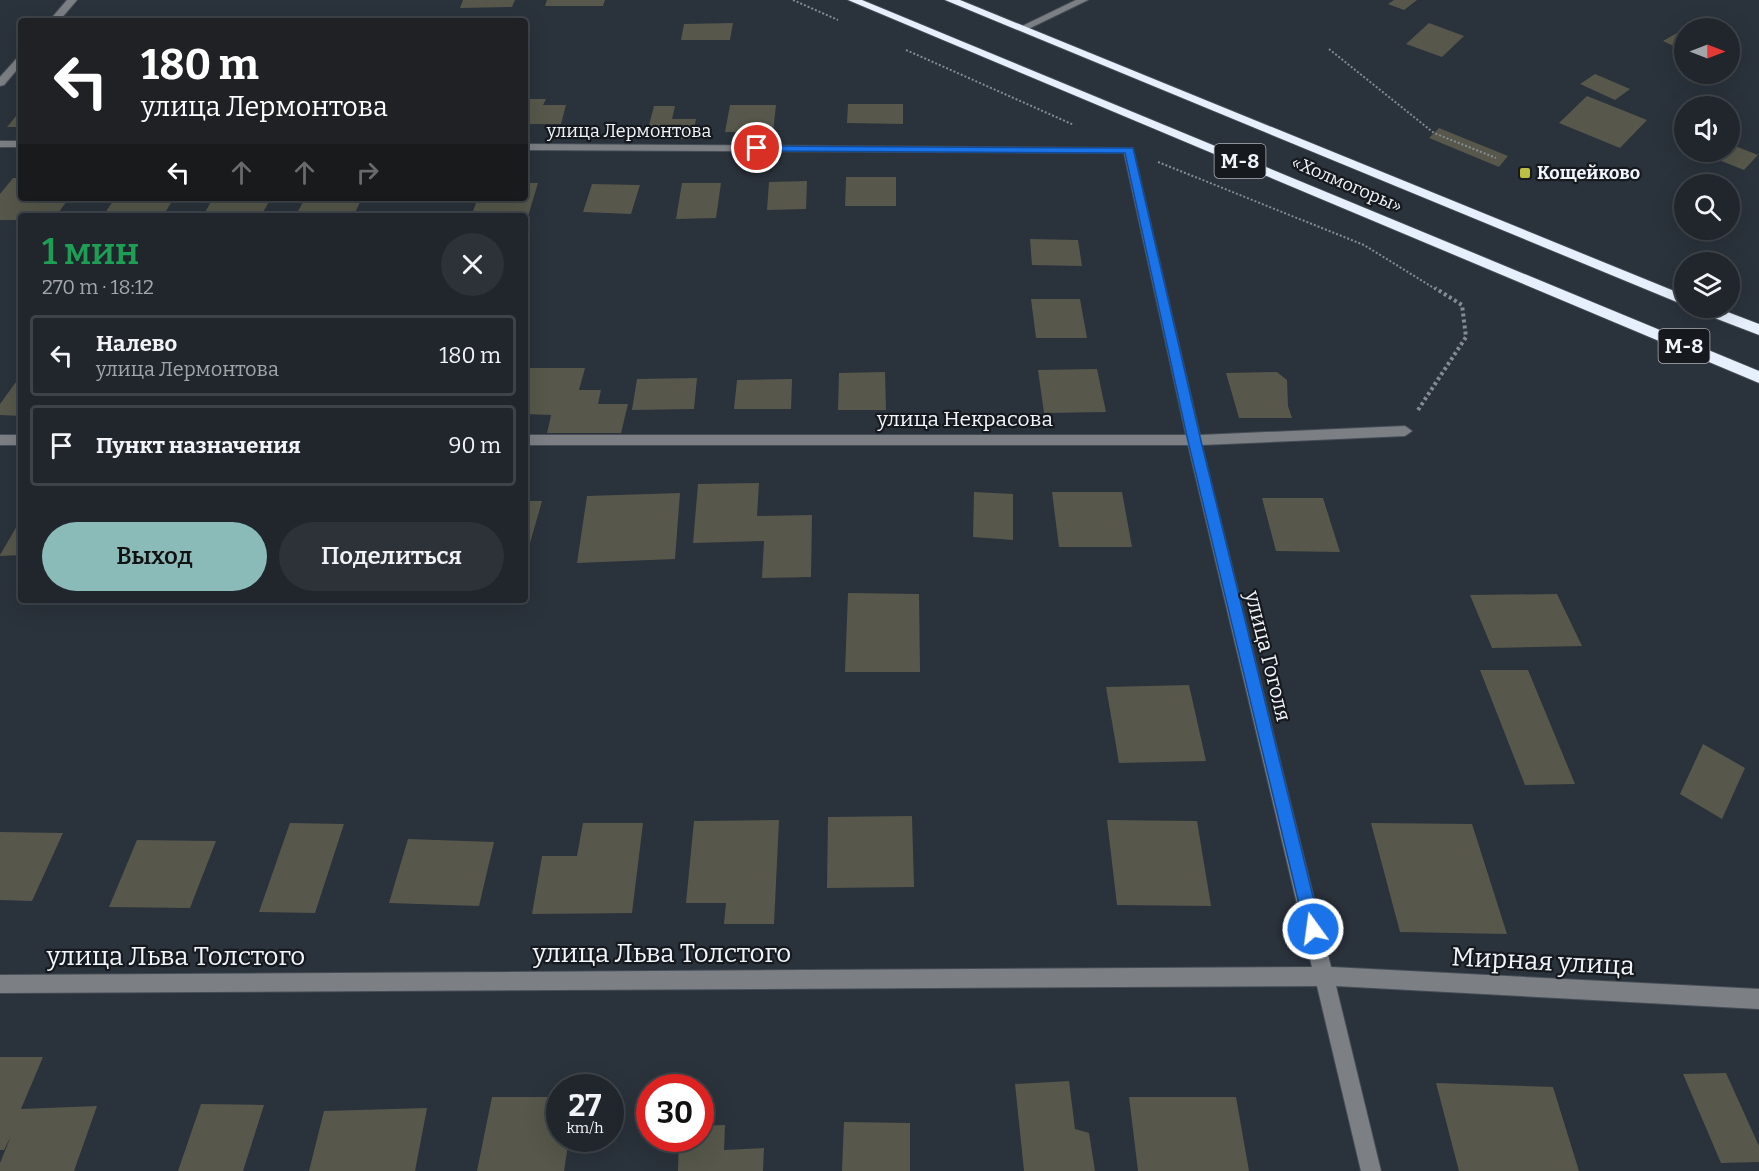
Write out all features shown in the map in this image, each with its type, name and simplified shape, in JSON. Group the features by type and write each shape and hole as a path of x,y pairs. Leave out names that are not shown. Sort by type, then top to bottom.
{"highway":[{"name":"«Холмогоры»","path":"853,0 1759,377"},
{"name":"«Холмогоры»","path":"950,0 1674,296"},
{"name":"М-8","path":"1729,318 1759,330"}],"street":[{"path":"57,18 72,0"},
{"path":"1021,29 1083,0"},
{"path":"0,83 18,62"},
{"path":"0,144 18,144"},
{"name":"улица Лермонтова","path":"528,147 1129,150"},
{"name":"улица Гоголя","path":"1129,150 1194,441 1371,1171"},
{"name":"улица Некрасова","path":"528,440 1194,441 1405,431"},
{"path":"0,440 18,440"},
{"name":"улица Льва Толстого","path":"0,984 1324,976"},
{"name":"Мирная улица","path":"1324,976 1759,999"}],"path":[{"path":"1329,49 1434,133 1496,158"},
{"path":"1405,431 1466,337 1462,305"}],"building":[{"path":"463,0 515,0 512,7 460,8"},
{"path":"547,0 605,0 603,6 545,6"},
{"path":"1394,0 1417,0 1404,10 1388,4"},
{"path":"733,23 730,40 681,40 684,24"},
{"path":"1429,23 1464,36 1442,57 1406,44"},
{"path":"1674,35 1674,46 1663,41"},
{"path":"1595,74 1630,89 1615,100 1580,84"},
{"path":"1587,96 1647,120 1620,148 1559,123"},
{"path":"528,99 546,99 543,105 566,105 561,124 528,124"},
{"path":"848,104 903,104 903,124 847,123"},
{"path":"730,105 776,105 773,132 725,132"},
{"path":"654,106 675,106 672,119 696,119 692,139 668,139 670,129 648,129"},
{"path":"18,114 18,127 7,127"},
{"path":"1439,128 1508,156 1499,167 1429,138"},
{"path":"1740,148 1758,155 1744,170 1724,162 1740,162"},
{"path":"846,177 896,177 896,206 845,206"},
{"path":"13,178 18,178 18,201 67,201 58,213 18,213 18,220 0,220 0,194"},
{"path":"807,181 806,209 767,210 769,182"},
{"path":"528,183 538,183 528,216 528,213 472,213 477,201 528,201"},
{"path":"682,183 721,183 716,218 676,219"},
{"path":"592,184 640,185 631,214 583,212"},
{"path":"113,201 172,201 165,213 105,213"},
{"path":"211,201 269,201 263,213 205,213"},
{"path":"303,201 361,201 355,213 297,213"},
{"path":"1030,239 1078,240 1082,266 1032,265"},
{"path":"1031,299 1080,299 1087,338 1036,338"},
{"path":"529,368 585,368 579,390 601,390 598,404 628,404 621,433 547,433 551,415 528,414"},
{"path":"1097,369 1106,412 1044,413 1038,370"},
{"path":"885,372 886,410 838,410 839,373"},
{"path":"1277,372 1287,380 1288,406 1292,418 1239,418 1226,373"},
{"path":"697,378 694,409 632,410 637,379"},
{"path":"18,379 18,416 0,415 0,404"},
{"path":"792,379 791,409 734,409 737,380"},
{"path":"759,483 757,516 812,515 811,577 762,578 764,541 693,543 698,484"},
{"path":"974,492 1013,494 1013,540 973,537"},
{"path":"1052,492 1122,492 1132,547 1059,547"},
{"path":"680,493 675,559 577,563 587,496"},
{"path":"1262,498 1323,498 1340,552 1276,551"},
{"path":"528,501 542,501 530,543 528,543"},
{"path":"18,524 18,555 0,555"},
{"path":"848,593 919,594 920,672 845,672"},
{"path":"1557,594 1582,646 1492,648 1470,595"},
{"path":"1480,670 1528,670 1575,784 1525,785"},
{"path":"1189,685 1206,761 1119,763 1106,687"},
{"path":"1703,744 1745,768 1722,819 1680,794"},
{"path":"912,816 914,887 827,888 828,817"},
{"path":"779,820 774,924 724,924 726,903 686,903 694,821"},
{"path":"1107,820 1197,821 1211,906 1117,905"},
{"path":"290,823 344,824 315,913 259,912"},
{"path":"583,823 643,823 632,913 532,914 542,856 577,856"},
{"path":"1371,823 1472,824 1507,934 1400,932"},
{"path":"0,832 63,833 32,901 0,900"},
{"path":"408,839 494,842 479,906 389,903"},
{"path":"137,840 216,841 190,908 109,907"},
{"path":"0,1057 43,1057 21,1109 97,1106 74,1171 0,1171 0,1163 11,1136 4,1150 0,1150"},
{"path":"1726,1073 1759,1146 1759,1162 1721,1163 1683,1074"},
{"path":"1069,1081 1075,1129 1089,1133 1095,1171 1024,1171 1015,1084"},
{"path":"1436,1083 1553,1087 1579,1171 1459,1171"},
{"path":"492,1097 546,1097 546,1152 567,1152 564,1171 477,1171"},
{"path":"1129,1097 1236,1097 1249,1171 1138,1171"},
{"path":"201,1104 264,1105 243,1171 178,1171"},
{"path":"427,1108 415,1171 309,1171 324,1111"},
{"path":"844,1122 910,1123 910,1171 842,1171"},
{"path":"714,1125 725,1125 724,1150 764,1148 763,1171 678,1171 679,1152 714,1152"}],"place":[{"name":"Кощейково","path":"1525,173"}],"route":[{"path":"757,148 1129,150 1194,441 1313,929"}]}
